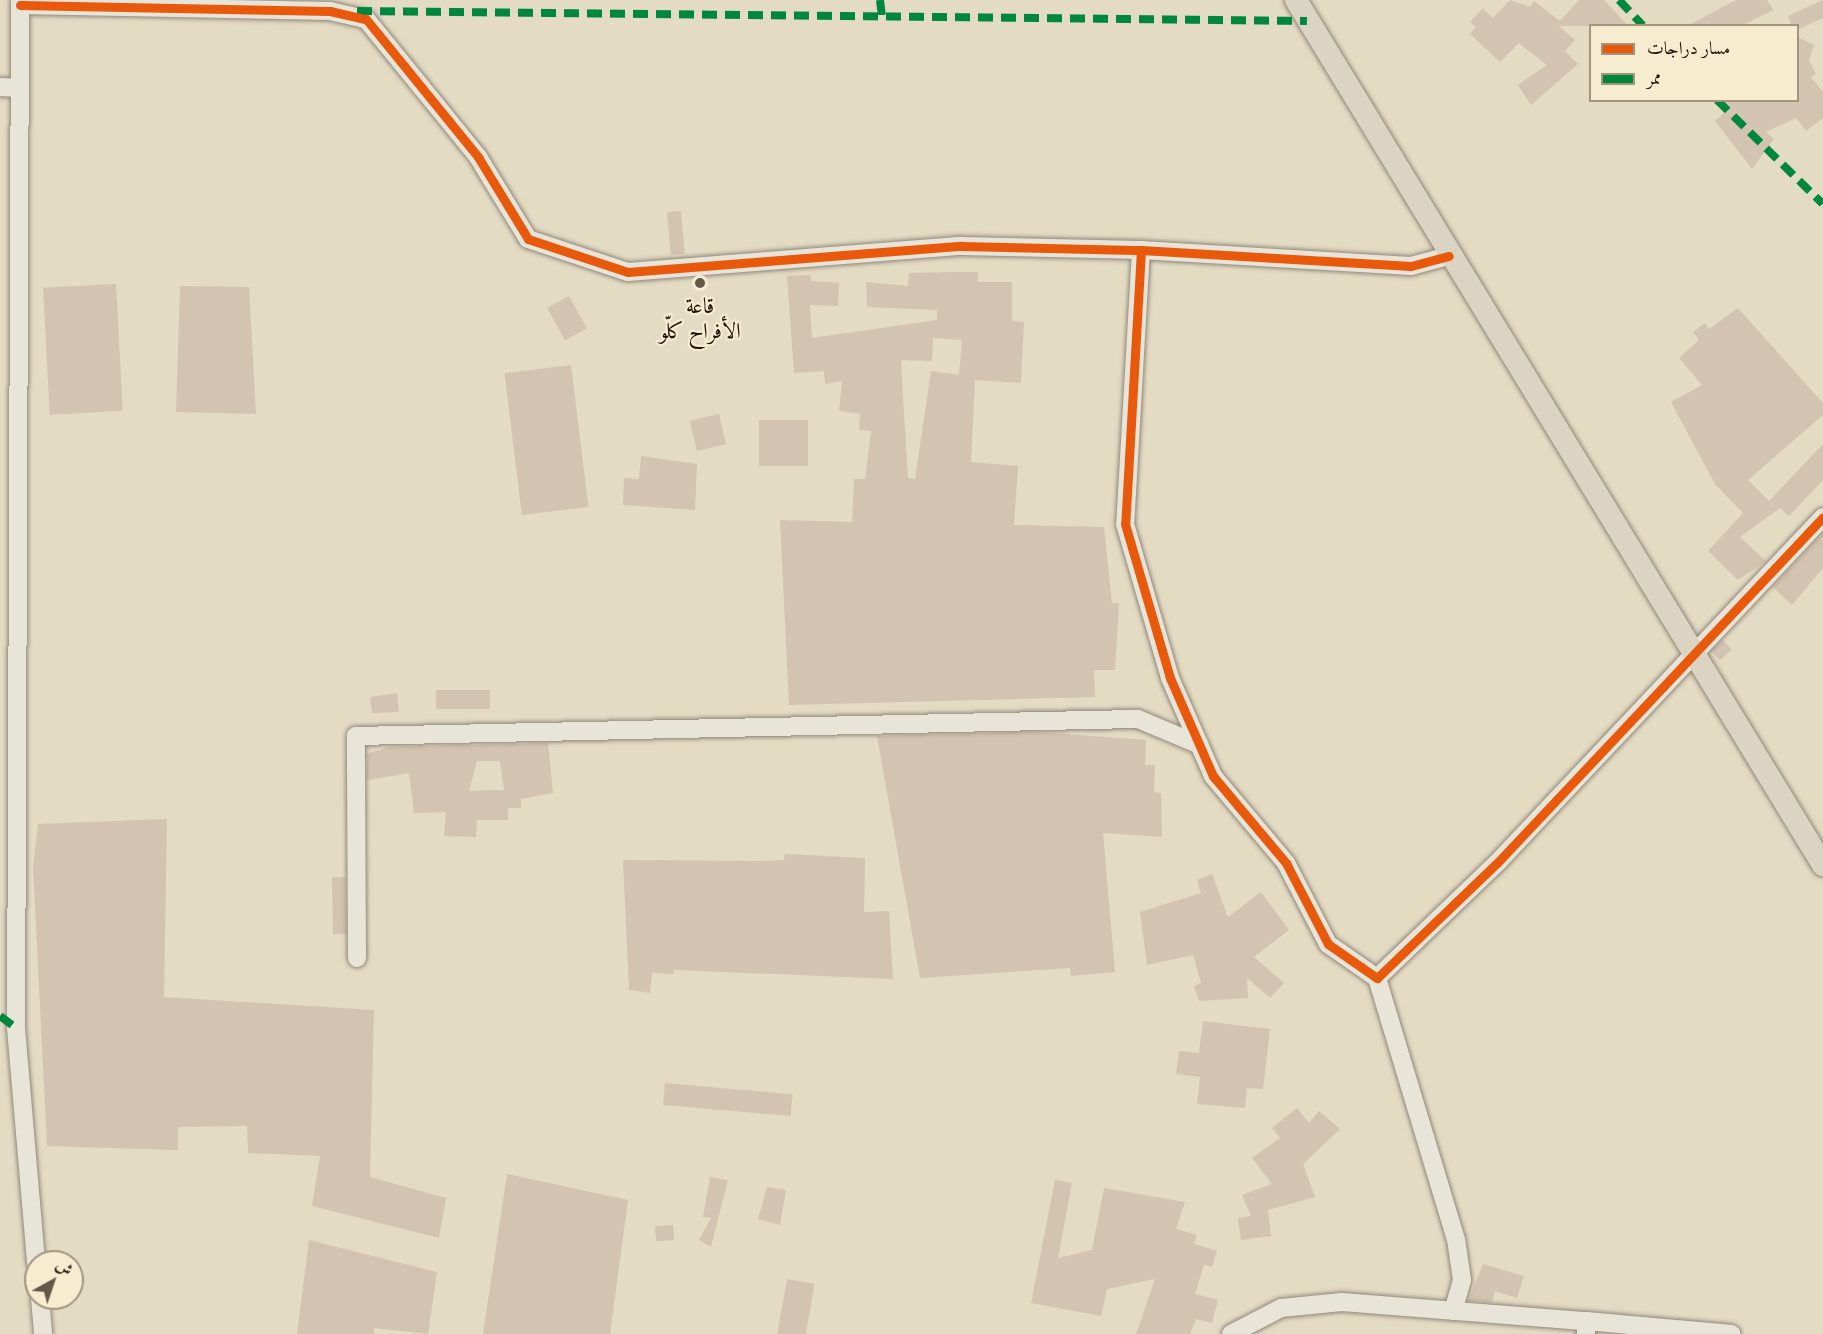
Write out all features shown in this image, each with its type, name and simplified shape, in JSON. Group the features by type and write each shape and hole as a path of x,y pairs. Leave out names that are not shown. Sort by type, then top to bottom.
{"main road":[{"path":"1296,0 1693,657 1823,865"}],"street":[{"path":"35,1250 16,1028 8,609 20,3 330,11 366,19 478,157 528,239 628,272 962,246 1141,249 1411,266 1449,256"},
{"path":"0,87 19,88"},
{"path":"1141,249 1125,524 1170,678 1213,776 1286,863 1328,944 1377,978 1456,1239 1462,1280 1453,1311"},
{"path":"1377,978 1497,863 1823,517"},
{"path":"357,957 356,736 1138,719 1200,746"},
{"path":"1231,1334 1281,1308 1332,1303 1453,1311 1586,1328 1731,1334"},
{"path":"41,1310 44,1334"}],"building":[{"path":"1510,0 1530,7 1534,1 1560,21 1579,0 1604,0 1626,24 1559,26 1575,40 1565,51 1578,64 1531,105 1518,85 1547,65 1519,43 1500,62 1470,34 1476,27 1470,22 1483,8 1493,18"},
{"path":"1736,0 1767,0 1773,10 1745,24 1691,24"},
{"path":"1823,0 1823,18 1799,29 1799,24 1791,24 1788,16"},
{"path":"1799,38 1814,45 1809,60 1816,74 1811,77 1823,92 1823,118 1806,131 1796,118 1766,132 1774,139 1752,169 1715,121 1724,113 1719,102 1799,102"},
{"path":"681,211 685,254 671,255 667,212"},
{"path":"978,272 978,282 1012,282 1012,321 1024,322 1021,383 975,380 971,462 1018,466 1014,525 1104,527 1112,603 1119,603 1115,670 1094,670 1095,697 789,705 780,520 852,522 854,479 865,479 871,431 859,430 860,414 839,411 842,381 825,384 824,371 794,373 787,276 811,275 811,281 839,283 838,306 810,305 812,338 937,320 937,310 867,307 866,282 908,286 909,273","holes":["933,338 962,340 959,375 931,371 915,479 908,478 902,360 932,361"]},
{"path":"116,284 123,411 50,415 43,288"},
{"path":"180,286 249,287 256,414 176,412"},
{"path":"569,296 587,328 565,340 547,308"},
{"path":"1738,308 1823,403 1823,415 1748,480 1769,501 1823,444 1823,480 1789,516 1780,508 1740,537 1766,561 1738,580 1708,551 1743,513 1715,484 1671,402 1702,385 1679,358 1699,340 1693,332 1705,323 1709,329"},
{"path":"571,365 588,507 522,515 504,373"},
{"path":"719,414 726,444 697,451 690,421"},
{"path":"759,420 808,420 808,466 759,466"},
{"path":"641,456 697,464 695,510 623,505 624,478 639,479"},
{"path":"1823,533 1823,568 1792,605 1773,587"},
{"path":"1723,640 1732,650 1720,660 1711,651"},
{"path":"436,690 490,690 490,709 436,709"},
{"path":"397,693 399,712 372,713 370,697"},
{"path":"1038,732 1146,740 1145,765 1155,765 1154,792 1161,793 1162,837 1103,833 1115,972 1071,976 1070,968 920,978 877,736"},
{"path":"548,743 553,793 521,799 521,808 508,808 508,820 477,820 476,837 444,836 446,812 414,813 409,773 367,780 367,754 389,747","holes":["477,761 500,761 504,790 469,791"]},
{"path":"167,819 164,997 374,1010 370,1177 446,1198 439,1238 312,1206 320,1156 248,1153 247,1126 178,1127 178,1150 47,1146 33,867 38,824"},
{"path":"785,854 865,858 864,912 889,911 893,979 674,970 674,974 652,973 650,993 629,990 623,860 762,861 784,860"},
{"path":"1212,874 1228,917 1261,892 1289,930 1254,957 1284,983 1270,998 1247,978 1248,998 1199,1001 1194,986 1201,983 1193,955 1147,965 1140,912 1201,893 1197,880"},
{"path":"332,877 345,877 346,934 333,934"},
{"path":"1203,1021 1270,1029 1263,1089 1247,1088 1245,1108 1197,1104 1200,1077 1176,1074 1179,1051 1199,1053"},
{"path":"665,1083 793,1094 791,1116 663,1105"},
{"path":"1297,1108 1309,1123 1319,1111 1340,1129 1303,1164 1315,1197 1268,1210 1271,1236 1241,1240 1238,1218 1251,1216 1242,1195 1272,1184 1252,1158 1280,1138 1272,1128"},
{"path":"507,1174 628,1200 610,1334 483,1334"},
{"path":"710,1177 728,1180 711,1247 699,1240 711,1218 703,1217"},
{"path":"1055,1180 1072,1183 1058,1258 1092,1250 1104,1188 1185,1202 1176,1229 1197,1235 1194,1244 1217,1251 1212,1267 1204,1265 1195,1294 1218,1300 1212,1323 1196,1319 1190,1334 1136,1334 1155,1279 1107,1289 1101,1316 1031,1303"},
{"path":"767,1187 786,1190 780,1225 758,1219"},
{"path":"673,1225 674,1240 656,1241 655,1226"},
{"path":"309,1240 437,1272 428,1334 374,1328 374,1334 297,1334"},
{"path":"1483,1264 1524,1276 1517,1298 1495,1291 1492,1302 1468,1301"},
{"path":"787,1279 815,1284 806,1334 777,1334"}],"marked path":[{"path":"880,0 882,16"},
{"path":"1619,0 1641,24"},
{"path":"357,11 1307,21"},
{"path":"1719,102 1823,204"},
{"path":"0,1016 16,1028"}],"cycle path":[{"path":"20,5 330,11 366,19 478,157 528,239 628,272 961,246 1141,250 1411,266 1449,256"},
{"path":"1141,250 1125,524 1170,678 1213,776 1286,863 1328,944 1377,978 1497,863 1823,517"}],"place":[{"name":"قاعة الأفراح كلّو","path":"700,283"}]}
